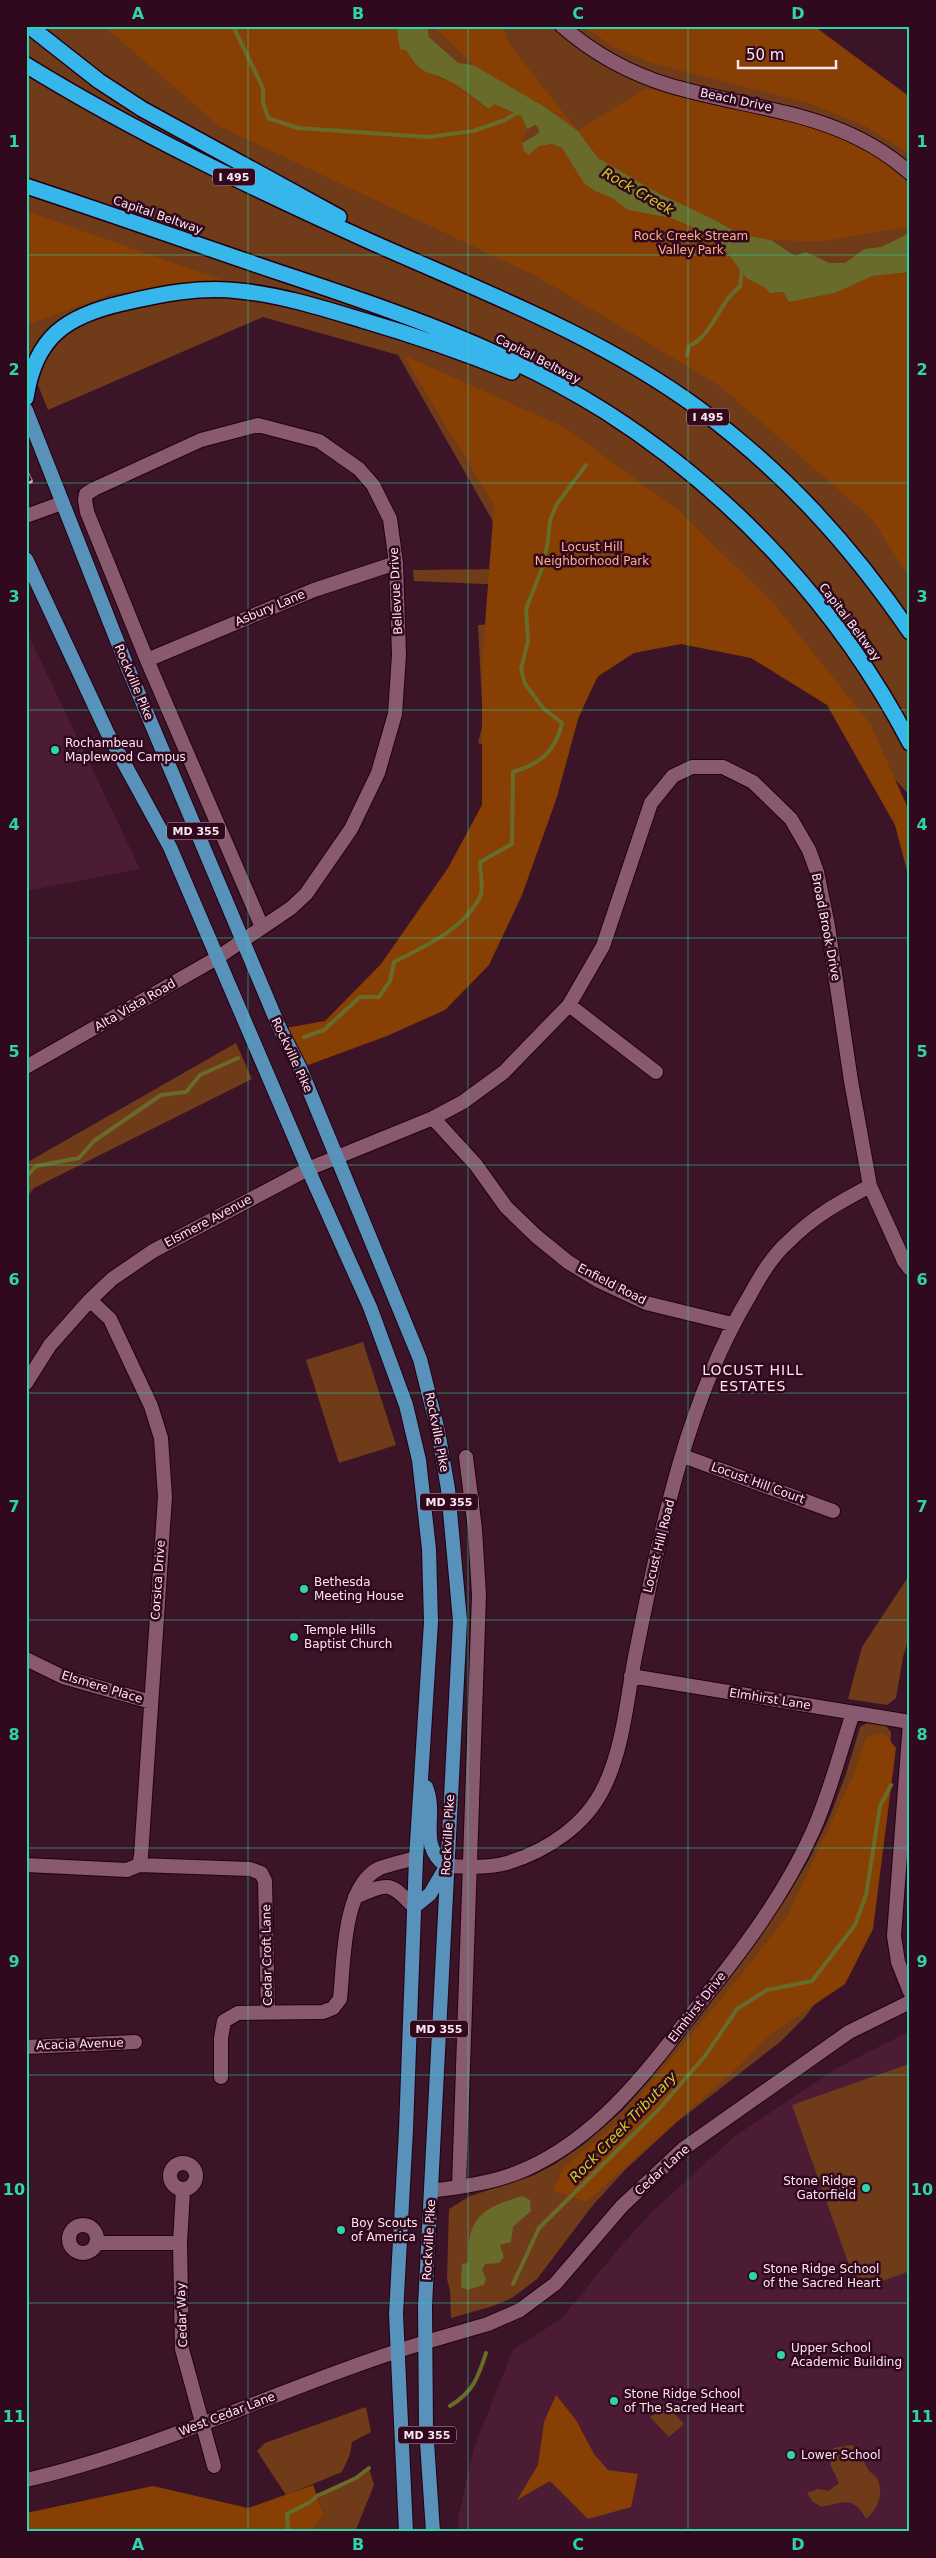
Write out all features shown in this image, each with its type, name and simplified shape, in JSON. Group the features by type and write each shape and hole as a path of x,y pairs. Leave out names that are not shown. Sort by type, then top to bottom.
{"highway":[{"path":"29,26 99,81 142,109 448,276"},
{"name":"I 495","path":"26,65 147,134 292,205 567,330 630,363 696,407 750,449 799,495 842,540 910,632"},
{"path":"26,178 86,206"},
{"name":"Capital Beltway","path":"26,186 431,326 545,377 605,412 666,454 710,490 757,534 832,621 871,675 910,744"},
{"path":"26,398 30,374 37,357 48,340 63,326 82,316 108,306 172,292 239,290 275,296 400,332 484,360 605,412"}],"main road":[{"name":"Rockville Pike","path":"26,410 126,666 280,1029 300,1068 420,1359 438,1431 448,1490 460,1621 446,1866 426,2342 426,2427 433,2532"},
{"name":"Rockville Pike","path":"26,559 30,572 107,732 170,847 308,1169 370,1307 406,1406 419,1460 430,1549 431,1622 416,1858 406,2130 396,2314 406,2532"},
{"path":"414,1908 430,1894 446,1866 437,1859 430,1847 430,1797 422,1777"}],"street":[{"name":"Beach Drive","path":"562,26 604,57 645,76 682,89 784,111 833,126 870,144 910,173"},
{"name":"Bellevue Drive","path":"84,500 86,494 94,488 202,440 258,425 319,441 359,469 373,485 390,519 396,564 399,655 395,714 378,773 351,829 306,894 291,908 242,940"},
{"name":"Rockville Pike","path":"84,500 92,525 147,660 262,927"},
{"path":"26,516 62,502"},
{"name":"Asbury Lane","path":"147,660 314,590 396,564"},
{"name":"Broad Brook Drive","path":"434,1118 463,1102 504,1072 569,1004 603,946 651,802 673,776 692,767 723,767 752,782 791,819 809,850 817,872 828,926 851,1081 870,1186 904,1261 910,1269"},
{"name":"Alta Vista Road","path":"26,1067 217,958 242,940"},
{"path":"569,1004 656,1072"},
{"name":"Elsmere Avenue","path":"26,1383 50,1345 90,1300 112,1279 153,1251 308,1169 336,1156 434,1118"},
{"name":"Enfield Road","path":"434,1118 476,1165 506,1207 536,1236 568,1262 599,1281 646,1303 732,1324"},
{"name":"Locust Hill Road","path":"446,1866 506,1863 551,1844 577,1824 604,1788 619,1742 659,1539 704,1392 732,1324 763,1272 786,1243 823,1211 870,1186"},
{"name":"Corsica Drive","path":"90,1300 110,1319 151,1406 161,1438 165,1497 151,1702 133,1868"},
{"name":"Locust Hill Court","path":"683,1456 833,1511"},
{"name":"Rockville Pike","path":"459,2186 471,1866 478,1595 476,1529 466,1457"},
{"name":"Elsmere Place","path":"26,1659 63,1677 151,1702"},
{"name":"Elmhirst Lane","path":"631,1676 910,1722"},
{"name":"Elmhirst Drive","path":"431,2191 491,2182 526,2169 559,2152 614,2108 648,2070 770,1911 813,1831 852,1713"},
{"path":"910,1722 894,1936 898,1962 910,1992"},
{"name":"Cedar Croft Lane","path":"26,1865 133,1868 250,1868 261,1873 266,1881 268,2012 323,2012 333,2008 340,1999 349,1913 355,1897 368,1877 379,1869 416,1858"},
{"path":"355,1897 380,1886 389,1886 396,1888 414,1908"},
{"name":"Cedar Lane","path":"426,2342 488,2324 520,2310 555,2284 622,2206 683,2149 849,2032 910,2002"},
{"path":"222,2076 221,2038 224,2021 238,2013 268,2012"},
{"name":"Acacia Avenue","path":"26,2047 135,2042"},
{"name":"Cedar Way","path":"184,2190 180,2244 182,2349 214,2466"},
{"path":"96,2243 180,2244"},
{"name":"West Cedar Lane","path":"26,2480 55,2474 202,2425 335,2372 426,2342"}],"shaded area":[{"name":"Rochambeau Maplewood Campus","path":"26,630 140,869 26,891"},
{"name":"Stone Ridge School of the Sacred Heart","path":"910,2031 910,2532 459,2532 458,2518 474,2448 513,2350 562,2318 619,2248 652,2212 735,2136 837,2068"}],"green space":[{"name":"Rock Creek Stream Valley Park","path":"26,26 809,26 910,102 910,796 776,646 620,635 552,764 478,743 483,723 478,625 508,623 508,585 414,581 413,570 507,569 507,546 398,355 263,317 48,410 26,355"},
{"path":"104,26 396,26 396,33 416,67 452,82 488,109 493,104 521,116 527,129 522,143 528,155 539,146 552,144 562,148 584,182 595,191 612,198 628,210 671,218 704,232 723,247 746,278 764,287 770,293 783,292 789,302 835,293 871,276 910,272 910,578 871,518 720,386 536,276 219,126"},
{"path":"433,26 503,26 509,44 578,131 545,107 473,65"},
{"path":"583,26 814,26 910,97 910,154 863,125 808,103 651,63 612,46"},
{"path":"646,88 782,118 809,126 867,151 880,159 910,184 910,233 901,228 819,242 758,239 740,235 719,222 658,193 598,158 578,131"},
{"path":"26,211 225,281 111,294 26,325"},
{"name":"Locust Hill Neighborhood Park","path":"403,355 564,427 678,510 776,606 871,725 910,813 910,882 895,825 827,705 751,658 681,644 634,653 597,677 578,719 557,797 522,895 489,965 445,1010 387,1036 300,1068 280,1029 325,1021 381,964 448,868 482,805 482,665 494,505"},
{"path":"236,1043 252,1079 34,1188 26,1198 26,1163"},
{"path":"363,1342 396,1445 339,1463 306,1360"},
{"path":"910,1574 910,1634 903,1657 896,1698 887,1705 848,1699 862,1647"},
{"path":"867,1723 886,1726 891,1732 886,1824 826,1989 805,2017 780,2042 677,2122 625,2170 593,2205 537,2279 512,2298 493,2306 451,2318 450,2290 447,2279 449,2209 470,2196 532,2176 555,2164 584,2144 623,2110 649,2080 787,1897 810,1858 830,1816 846,1774 860,1727"},
{"path":"884,1733 896,1748 873,1929 845,1984 768,2036 741,2064 586,2202 553,2190 564,2167 616,2124 732,1986 788,1915 853,1776 866,1737"},
{"name":"Stone Ridge Gatorfield","path":"909,2064 910,2271 858,2290 792,2105"},
{"path":"556,2395 576,2420 594,2454 608,2470 638,2474 631,2507 588,2519 550,2481 517,2500 538,2465 544,2422"},
{"path":"666,2404 684,2424 669,2437 650,2417"},
{"path":"366,2407 371,2432 352,2442 350,2454 342,2472 286,2495 257,2451 265,2443"},
{"path":"852,2445 860,2453 867,2468 877,2478 880,2486 880,2497 876,2507 866,2519 862,2512 853,2504 848,2502 822,2507 813,2502 807,2493 818,2489 829,2491 839,2483 830,2464 833,2448"},
{"path":"369,2468 374,2485 355,2532 311,2532 324,2515 317,2496 356,2478"},
{"path":"313,2485 324,2515 311,2532 26,2532 26,2513 153,2486 248,2508"}],"water":[{"name":"Rock Creek","path":"396,26 427,26 429,37 458,63 473,65 545,107 578,131 598,158 658,193 719,222 740,235 771,240 795,256 806,252 829,263 845,263 864,249 881,247 910,233 910,272 872,276 835,293 789,302 783,292 770,293 764,287 746,278 723,247 704,232 671,218 628,210 612,198 595,191 584,183 562,148 552,144 539,146 529,155 524,151 522,143 539,133 538,127 535,125 527,129 521,116 494,104 489,109 458,86 426,72 417,65 406,50 400,49"},
{"path":"522,2196 530,2200 531,2211 513,2227 511,2242 500,2245 504,2257 499,2263 485,2264 482,2270 486,2279 484,2285 467,2290 461,2287 462,2264 468,2263 471,2233 474,2224 486,2211 494,2206"}],"waterway":[{"path":"233,26 263,88 263,102 268,118 298,128 428,137 473,131 505,120 520,111"},
{"path":"687,355 689,346 704,334 726,301 740,287 742,267"},
{"path":"304,1037 324,1030 360,997 379,997 390,981 394,962 442,936 464,919 473,909 481,894 480,862 512,844 513,772 531,765 545,755 556,741 562,723 544,709 525,684 521,669 528,641 526,609 541,571 548,542 550,520 557,504 586,465"},
{"path":"26,1177 36,1166 79,1158 94,1141 161,1095 186,1092 200,1075 238,1058"},
{"name":"Rock Creek Tributary","path":"513,2284 539,2228 658,2110 705,2056 737,2009 767,1990 812,1981 855,1925 866,1895 880,1806 891,1785"},
{"name":"Rock Creek Tributary","path":"450,2406 458,2401 474,2384 486,2353"},
{"name":"Rock Creek Tributary","path":"288,2532 287,2514 310,2502 317,2496 356,2478 369,2468"}],"railway":[{"path":"26,473 30,481"}],"place":[{"name":"Rochambeau Maplewood Campus","path":"55,750"},
{"name":"Bethesda Meeting House","path":"304,1589"},
{"name":"Temple Hills Baptist Church","path":"294,1637"},
{"name":"Stone Ridge Gatorfield","path":"866,2188"},
{"name":"Boy Scouts of America","path":"341,2230"},
{"name":"Stone Ridge School of the Sacred Heart","path":"753,2276"},
{"name":"Upper School Academic Building","path":"781,2355"},
{"name":"Stone Ridge School of The Sacred Heart","path":"614,2401"},
{"name":"Lower School","path":"791,2455"}],"district":[{"name":"LOCUST HILL ESTATES","path":"753,1378"}]}
